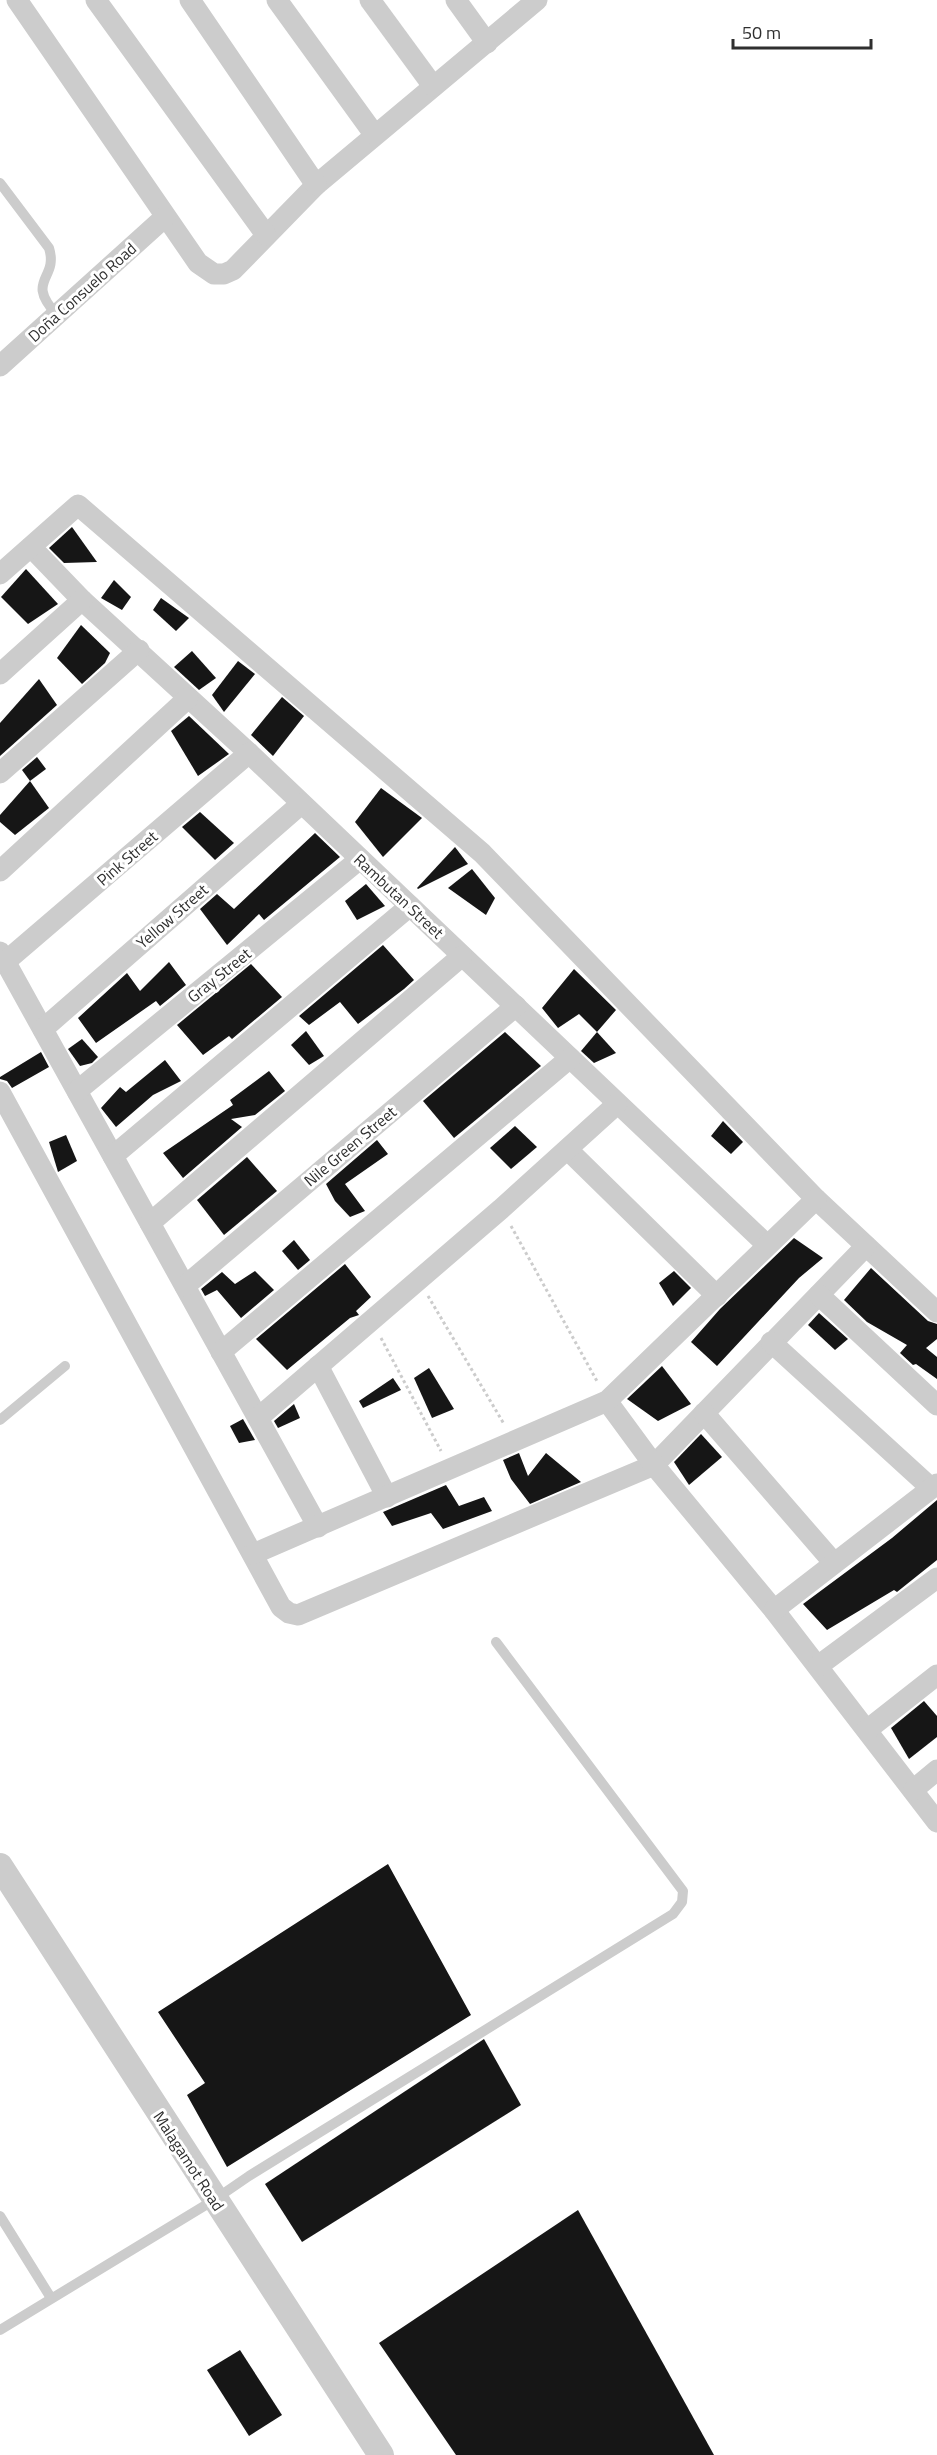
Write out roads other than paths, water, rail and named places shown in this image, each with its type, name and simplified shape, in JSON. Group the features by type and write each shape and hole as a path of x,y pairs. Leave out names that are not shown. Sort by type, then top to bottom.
{"street":[{"path":"17,0 198,263 214,274 224,274 232,270 316,185 374,134 537,0"},
{"path":"96,0 266,235"},
{"path":"190,0 316,185"},
{"path":"278,0 374,134"},
{"path":"370,0 433,86"},
{"path":"456,0 487,43"},
{"name":"Doña Consuelo Road","path":"0,366 165,217"},
{"path":"0,573 78,505 482,853 816,1199 937,1312"},
{"name":"Rambutan Street","path":"31,547 82,600 249,753 767,1245"},
{"path":"0,674 82,600"},
{"path":"0,773 139,650"},
{"path":"0,871 188,698"},
{"name":"Pink Street","path":"3,957 249,753"},
{"name":"Yellow Street","path":"43,1029 301,804"},
{"name":"Gray Street","path":"77,1091 360,859"},
{"path":"113,1156 410,906"},
{"path":"150,1223 462,956"},
{"path":"3,957 318,1527"},
{"name":"Nile Green Street","path":"185,1286 516,1006"},
{"path":"221,1352 570,1058"},
{"path":"0,1092 281,1607 289,1614 306,1614 654,1465 866,1246"},
{"path":"258,1418 501,1209 617,1104"},
{"path":"568,1150 717,1296"},
{"path":"253,1554 608,1401 816,1199"},
{"path":"819,1294 937,1405"},
{"path":"771,1342 934,1486 774,1610"},
{"path":"318,1366 387,1497"},
{"path":"608,1401 654,1465 774,1610 937,1822"},
{"path":"704,1413 834,1563"},
{"path":"818,1666 937,1578"},
{"path":"867,1730 937,1675"},
{"path":"913,1790 937,1770"},
{"name":"Malagamot Road","path":"0,1866 381,2455"}],"lane":[{"path":"0,183 49,248 52,257 50,269 42,285 41,294 57,315"},
{"path":"0,1420 65,1366"},
{"path":"0,2330 214,2200 673,1914 682,1902 682,1891 496,1641"},
{"path":"0,2216 51,2298"}]}
